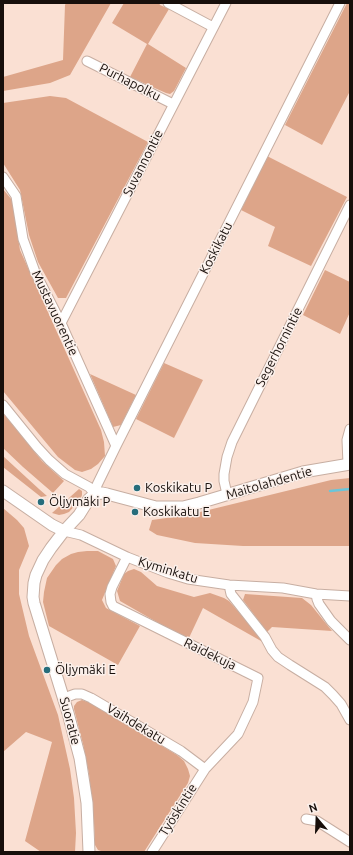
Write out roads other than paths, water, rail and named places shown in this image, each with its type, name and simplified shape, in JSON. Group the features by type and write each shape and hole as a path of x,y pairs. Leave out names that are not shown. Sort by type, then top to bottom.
{"street":[{"path":"168,3 213,27"},
{"name":"Suvannontie","path":"61,323 226,3"},
{"name":"Koskikatu","path":"95,494 97,485 116,446 340,3"},
{"name":"Purhapolku","path":"87,61 173,104"},
{"name":"Mustavuorentie","path":"3,178 16,196 23,239 35,272 61,323 116,446"},
{"name":"Segerhornintie","path":"227,494 224,474 227,457 232,442 350,205"},
{"path":"341,222 350,226"},
{"path":"3,405 36,447 49,460 65,474 89,487 95,494 89,499 79,515 64,531"},
{"path":"349,464 347,440 350,429"},
{"name":"Maitolahdentie","path":"95,494 102,493 156,506 183,507 303,472 349,464"},
{"name":"Kyminkatu","path":"3,491 52,525 64,531 81,535 127,557 168,573 188,579 229,586 283,588 316,594 350,596"},
{"name":"Suoratie","path":"64,531 51,548 39,568 34,583 33,597 64,698 80,758 87,803 89,852"},
{"name":"Raidekuja","path":"127,557 112,587 110,594 113,606 258,678 253,702 238,734 204,769"},
{"path":"229,586 231,594 265,637 272,650 278,657 325,687 341,704 350,720"},
{"path":"316,594 319,604 331,621 350,640"},
{"name":"Vaihdekatu","path":"64,698 75,694 82,694 92,698 181,751 204,769"},
{"name":"Työskintie","path":"152,852 204,769"},
{"path":"306,819 317,821 350,842"}],"waterway":[{"path":"330,491 350,489"}],"place":[{"name":"Koskikatu P","path":"137,488"},
{"name":"Öljymäki P","path":"41,502"},
{"name":"Koskikatu E","path":"135,512"},
{"name":"Öljymäki E","path":"47,670"}]}
